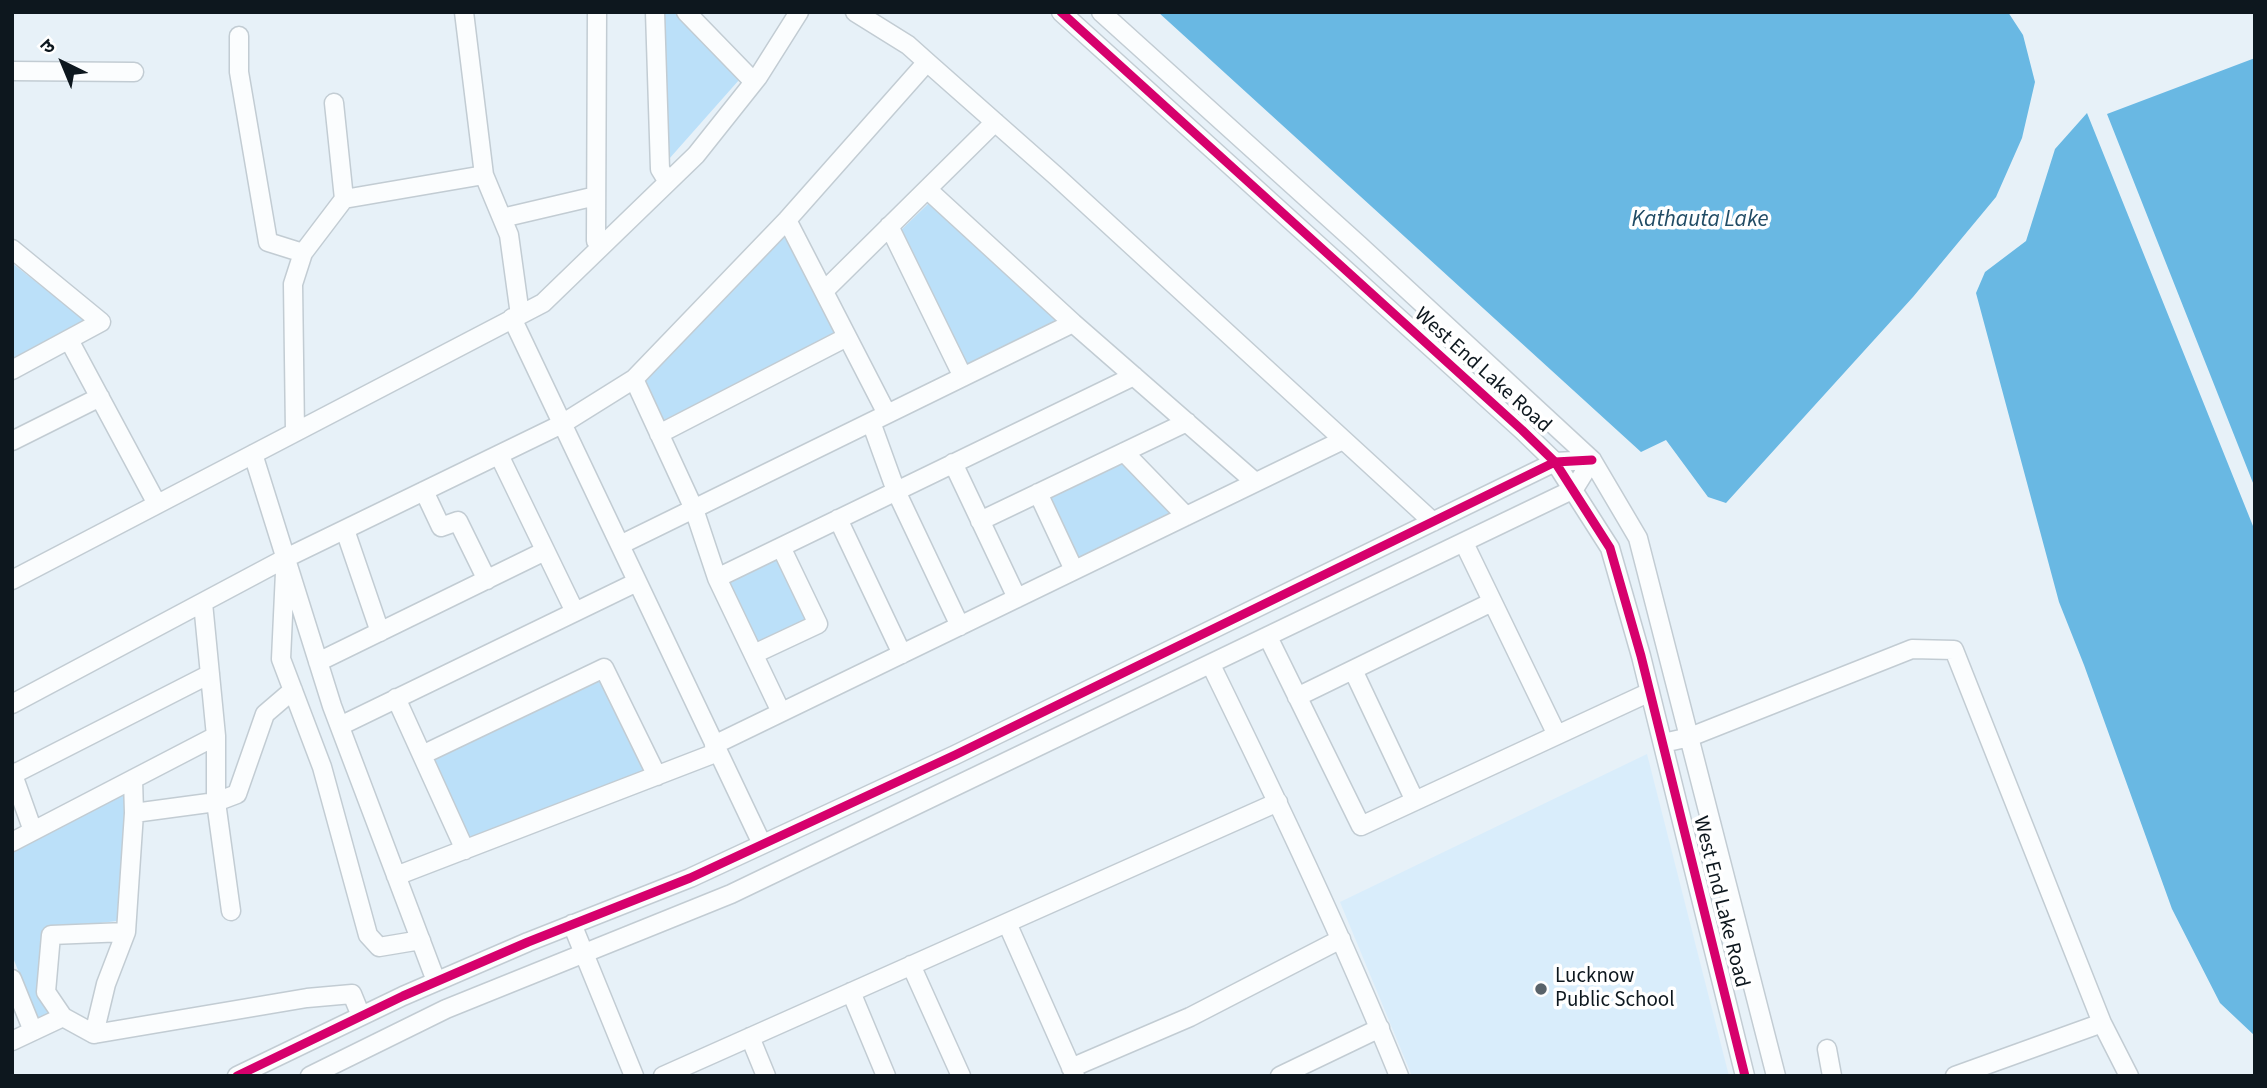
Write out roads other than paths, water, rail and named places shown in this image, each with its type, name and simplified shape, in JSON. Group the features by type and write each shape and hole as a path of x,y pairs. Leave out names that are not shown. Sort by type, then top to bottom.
{"street":[{"path":"464,12 484,175 509,235 516,316 562,424 762,845"},
{"path":"597,12 596,241 601,246"},
{"path":"655,12 660,169 668,182"},
{"path":"686,12 754,82"},
{"path":"12,580 543,303 696,155 754,82 799,12"},
{"path":"855,12 908,45 1433,522"},
{"name":"West End Lake Road","path":"1061,12 1555,462 1574,489 1610,548 1650,692 1745,1076"},
{"name":"West End Lake Road","path":"1101,12 1592,460 1638,538 1776,1076"},
{"path":"239,36 239,72 268,242 303,253"},
{"path":"12,704 286,558 562,424 634,379 787,220 927,62"},
{"path":"12,71 134,72"},
{"path":"334,103 344,199"},
{"path":"824,291 995,122"},
{"path":"295,432 293,284 303,253 344,199 484,175"},
{"path":"927,189 1073,323 1255,482"},
{"path":"502,218 596,197"},
{"path":"787,220 847,337 879,418 896,491 960,626"},
{"path":"889,226 963,377"},
{"path":"12,249 101,322 12,370"},
{"path":"620,545 1073,323"},
{"path":"659,434 847,337"},
{"path":"69,340 157,504"},
{"path":"717,578 1133,376"},
{"path":"634,379 694,509 717,578 781,712"},
{"path":"12,441 100,397"},
{"path":"980,521 1186,422"},
{"path":"396,876 657,776 716,749 781,712 1342,440"},
{"path":"1124,452 1185,516"},
{"path":"253,454 340,726 436,981"},
{"path":"499,455 575,612"},
{"path":"237,1076 436,981 690,878 762,845 955,755 1555,462 1592,460"},
{"path":"310,1076 446,1009 731,894 1211,665 1574,489 1592,460"},
{"path":"953,463 1017,598"},
{"path":"424,491 441,527 458,520 487,580"},
{"path":"1038,493 1074,570"},
{"path":"838,519 902,654"},
{"path":"345,530 380,632"},
{"path":"1464,542 1557,735"},
{"path":"754,654 818,624 781,547"},
{"path":"318,662 545,551"},
{"path":"286,558 281,659 322,767 368,935 379,947 421,940"},
{"path":"340,726 637,582"},
{"path":"1297,697 1492,602"},
{"path":"203,603 216,736 216,802 232,911"},
{"path":"1268,637 1362,825 1650,692"},
{"path":"1663,743 1690,737 1912,649 1954,650 2102,1023 2129,1076"},
{"path":"1211,665 1341,939 1399,1076"},
{"path":"422,755 604,668 657,776"},
{"path":"1353,670 1415,801"},
{"path":"33,831 13,774 210,674"},
{"path":"134,813 216,802 237,793 265,714 293,690"},
{"path":"396,698 465,849"},
{"path":"12,842 216,736"},
{"path":"94,1034 106,984 126,932 134,813 133,779"},
{"path":"663,1076 1278,802"},
{"path":"1007,922 1073,1072 1190,1017 1341,939"},
{"path":"572,925 634,1076"},
{"path":"126,932 51,935 46,992 63,1017 94,1034 307,998 352,994 361,1016"},
{"path":"911,965 961,1076"},
{"path":"12,979 33,1031"},
{"path":"851,992 886,1076"},
{"path":"12,1041 63,1017"},
{"path":"1955,1076 2102,1023"},
{"path":"1280,1076 1380,1028"},
{"path":"750,1037 766,1076"},
{"path":"1827,1049 1832,1076"}],"water":[{"name":"Kathauta Lake","path":"1158,12 2008,12 2023,35 2035,82 2022,138 1996,197 1913,297 1726,503 1708,497 1666,440 1641,452"},
{"path":"2255,58 2255,488 2107,114"},
{"path":"2087,113 2255,531 2255,1036 2220,1003 2172,909 2059,602 1976,293 1985,272 2026,241 2055,149"}],"place":[{"name":"Lucknow Public School","path":"1541,989"}]}
